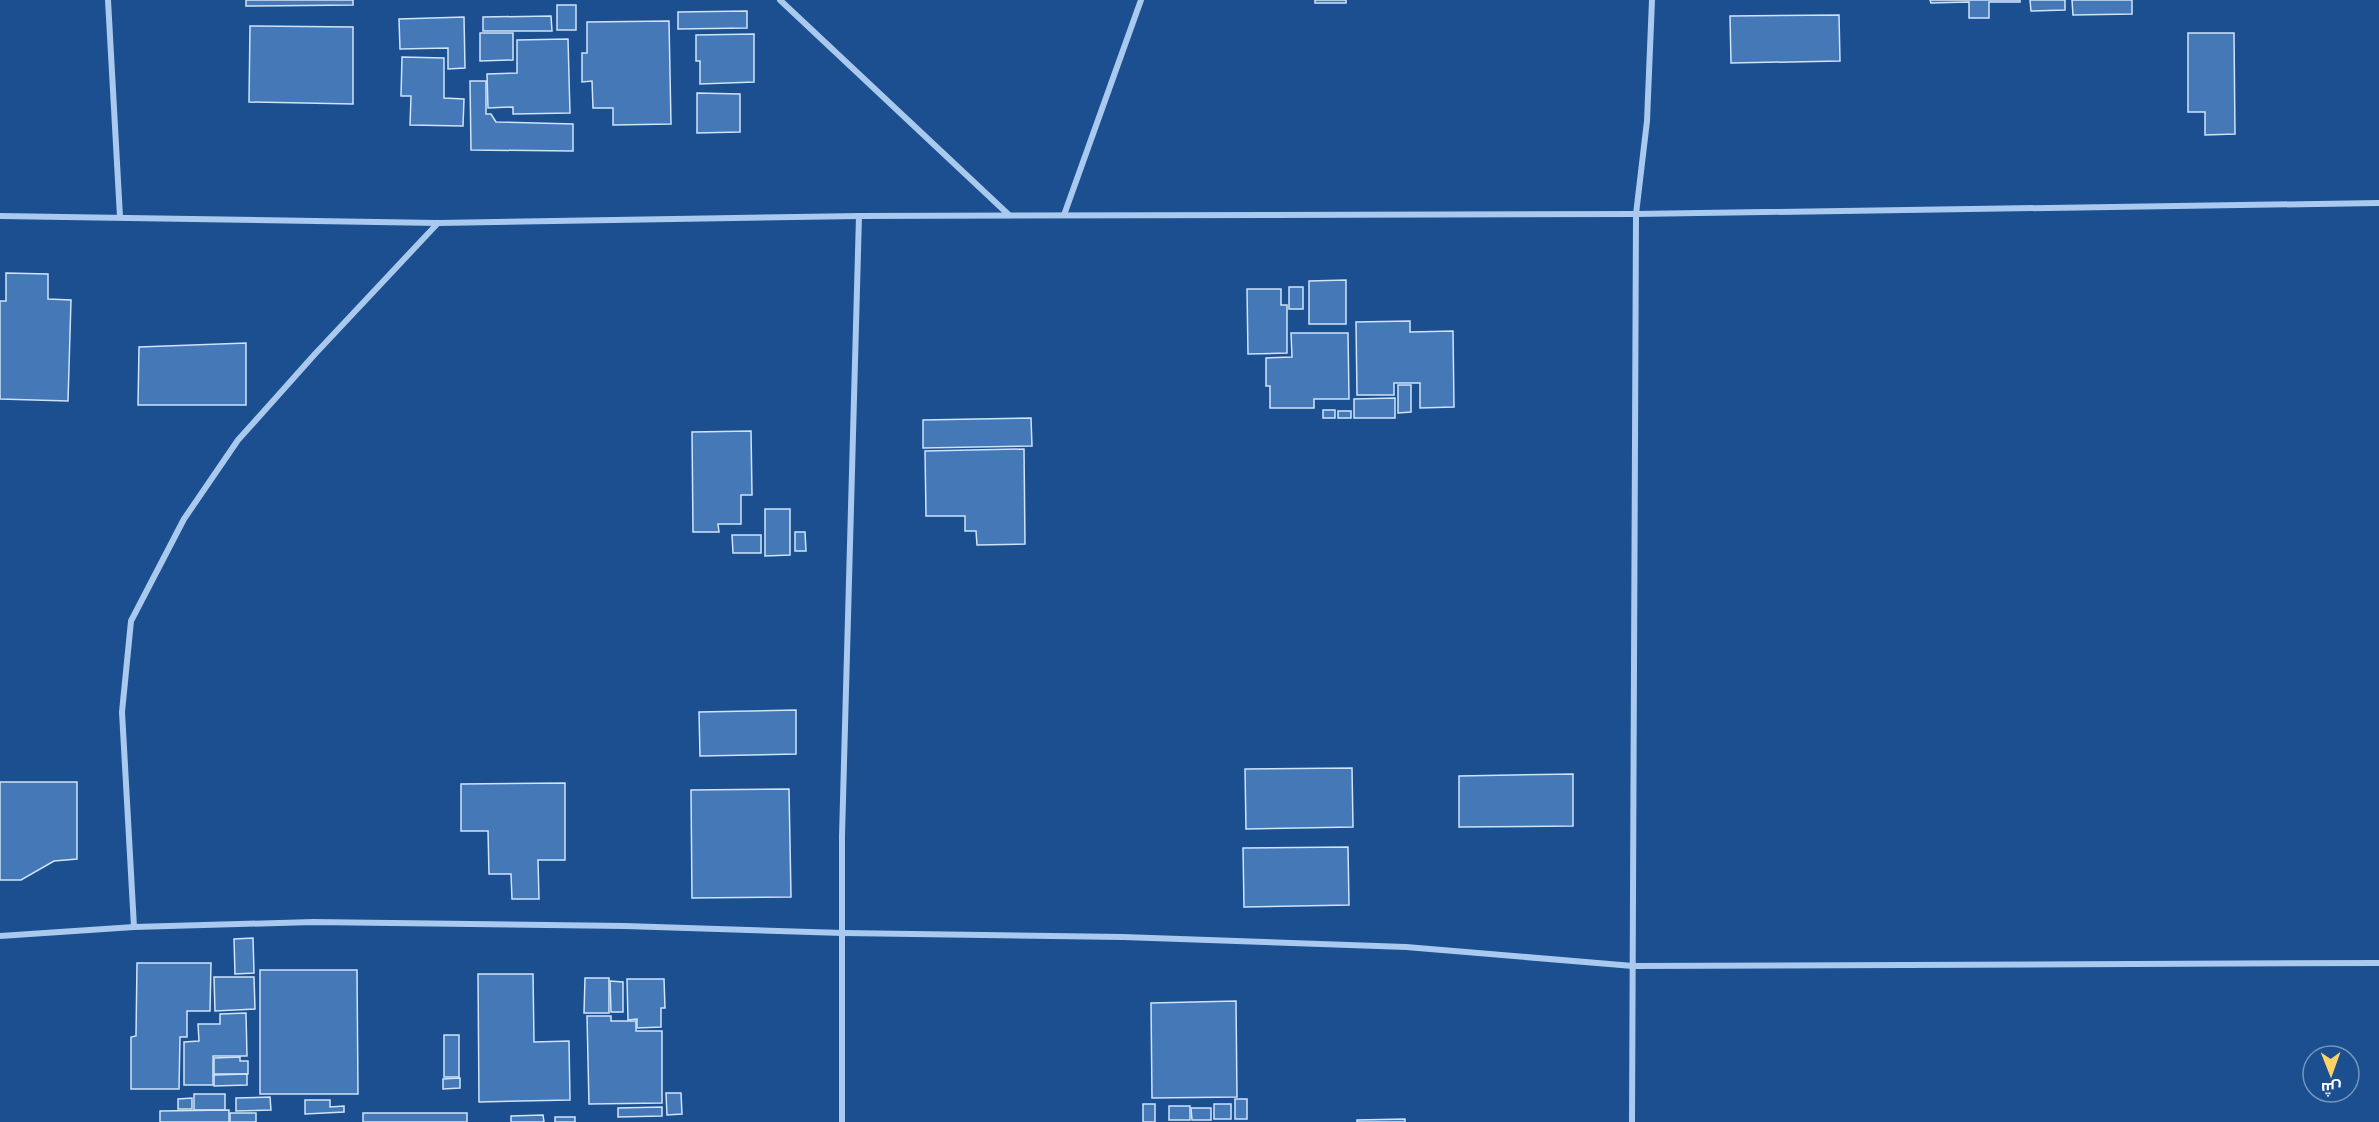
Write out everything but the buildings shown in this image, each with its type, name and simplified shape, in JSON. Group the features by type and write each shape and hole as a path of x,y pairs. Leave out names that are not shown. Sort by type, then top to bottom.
{"street":[{"path":"108,0 120,217"},
{"path":"780,0 1009,215"},
{"path":"1064,215 1141,0"},
{"path":"1632,1122 1636,214 1647,121 1652,0"},
{"path":"0,216 438,223 859,216 1636,214 2379,203"},
{"path":"842,1122 842,836 859,216"},
{"path":"134,927 122,712 131,621 184,519 238,440 438,223"},
{"path":"0,936 134,927 313,922 1123,937 1406,947 1633,966 2379,963"}]}
